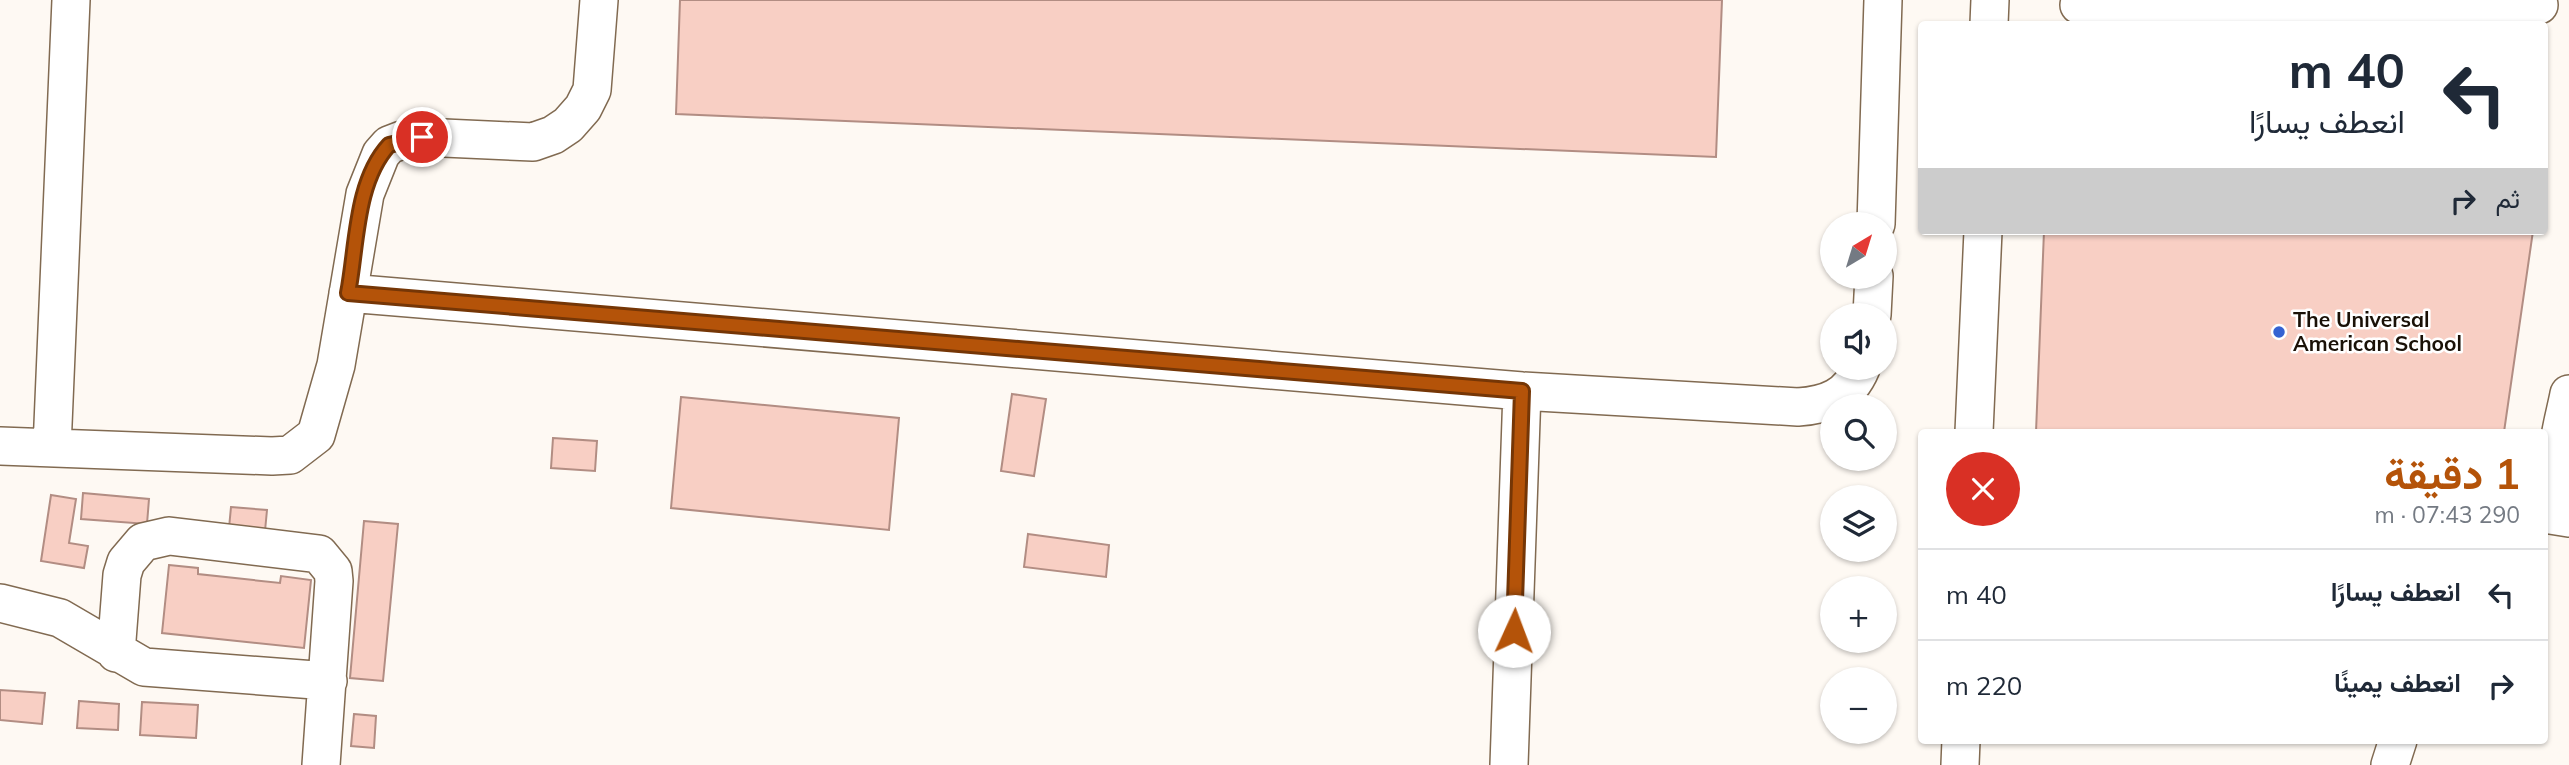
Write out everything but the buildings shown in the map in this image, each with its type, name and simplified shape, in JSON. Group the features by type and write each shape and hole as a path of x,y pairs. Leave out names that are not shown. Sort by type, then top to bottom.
{"lane":[{"path":"52,448 71,0"},
{"path":"0,446 290,455 316,435 336,365 365,194 381,154 389,145 422,137 534,142 553,135 568,125 583,108 592,90 599,0"},
{"path":"1875,212 1883,0"},
{"path":"1989,21 1990,0"},
{"path":"2079,10 2539,10"},
{"path":"1974,429 1983,235"},
{"path":"348,293 1522,391 1798,407 1820,405 1840,397 1852,380"},
{"path":"1509,765 1522,391"},
{"path":"2567,414 2557,467 2564,489 2569,494"},
{"path":"2548,515 2569,518"},
{"path":"116,653 126,562 143,542 169,536 308,551 327,561 333,570 321,765"},
{"path":"0,603 60,618 80,627 116,653 144,667 328,681"},
{"path":"1960,765 1961,744"},
{"path":"2390,765 2397,744"}],"place":[{"name":"The Universal American School","path":"2279,332"}],"route":[{"path":"422,137 389,145 372,171 365,194 348,293 1522,391 1514,631"}]}
